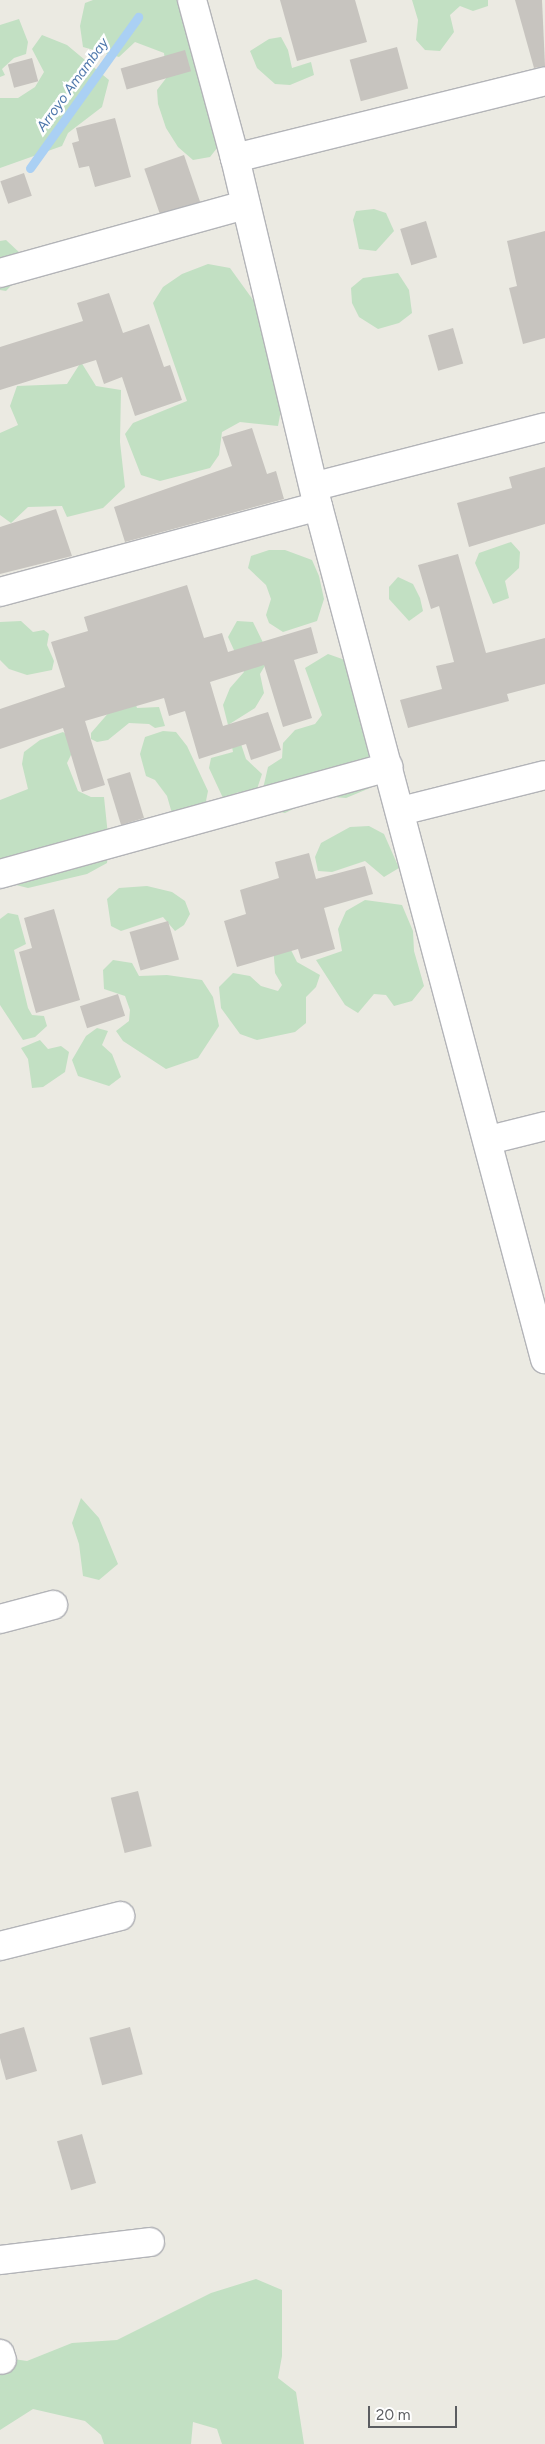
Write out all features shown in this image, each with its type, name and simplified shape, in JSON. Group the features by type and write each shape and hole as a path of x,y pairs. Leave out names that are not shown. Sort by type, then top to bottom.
{"street":[{"path":"192,0 235,158 317,496 489,1140 545,1359"},
{"path":"235,158 545,81"},
{"path":"0,273 246,205"},
{"path":"0,592 545,427"},
{"path":"0,874 389,767"},
{"path":"400,811 545,775"},
{"path":"489,1140 545,1126"},
{"path":"0,1619 53,1605"},
{"path":"0,1946 120,1916"},
{"path":"0,2260 150,2242"}],"green space":[{"path":"93,0 183,0 221,143 210,157 193,160 178,147 166,128 158,104 157,90 167,77 164,53 135,42 119,57 83,47 80,26 85,3"},
{"path":"412,0 488,0 488,6 473,11 460,6 450,15 454,32 440,51 425,50 416,40 418,20"},
{"path":"19,19 28,42 26,54 14,58 2,69 5,75 0,77 0,25"},
{"path":"42,35 67,45 109,80 102,107 68,133 62,146 0,168 0,98 18,98 35,87 44,72 32,49"},
{"path":"281,37 288,50 292,68 311,62 314,75 290,85 275,84 257,68 250,51 269,39"},
{"path":"374,209 386,213 394,231 376,251 359,249 353,220 356,211"},
{"path":"6,240 21,254 22,274 6,291 0,290 0,241"},
{"path":"208,264 230,268 274,329 284,394 278,426 240,422 222,432 219,455 210,468 160,481 141,475 125,434 133,423 187,401 153,303 163,287 182,274"},
{"path":"398,273 409,290 412,313 399,323 378,329 359,317 352,303 351,288 363,278"},
{"path":"81,362 96,386 121,390 120,442 125,487 103,508 67,517 62,506 28,507 11,523 0,515 0,433 18,425 10,406 17,386 67,384"},
{"path":"511,542 520,552 519,568 505,581 509,598 493,604 475,563 479,553"},
{"path":"269,550 285,550 312,560 319,576 324,599 317,621 283,632 269,623 266,615 271,599 266,585 248,568 251,556"},
{"path":"398,577 413,584 420,598 423,611 409,621 389,599 389,587"},
{"path":"21,621 33,632 44,630 49,634 47,645 54,661 52,670 27,675 9,669 0,660 0,622"},
{"path":"237,621 253,622 270,657 260,674 264,693 255,708 228,725 223,705 230,688 244,672 228,637"},
{"path":"328,654 345,660 377,773 370,788 346,798 320,796 285,813 270,810 262,793 268,767 282,758 283,743 295,730 315,724 322,715 305,668"},
{"path":"130,688 137,708 159,707 165,726 155,728 149,724 129,723 108,740 97,742 91,739 91,733"},
{"path":"163,731 176,732 187,746 208,791 204,811 173,817 167,796 155,780 146,776 140,754 145,737"},
{"path":"63,732 70,737 75,747 67,763 78,791 91,797 104,797 109,845 107,863 87,874 28,888 0,881 0,800 28,789 22,764 24,752 40,740"},
{"path":"238,735 246,759 262,774 257,789 251,794 239,792 223,798 209,768 211,758 233,752 231,741"},
{"path":"369,826 384,834 399,868 384,877 365,861 332,872 318,871 315,857 321,843 350,827"},
{"path":"147,886 172,892 185,901 190,914 184,925 175,931 163,917 121,931 111,926 107,899 119,888"},
{"path":"365,900 402,905 413,931 414,951 424,986 412,1001 394,1006 386,995 374,994 358,1013 345,1005 316,960 342,951 338,929 346,911"},
{"path":"8,913 18,915 26,944 14,950 28,1008 32,1015 44,1016 47,1026 35,1037 23,1040 0,1005 0,919"},
{"path":"285,938 297,962 320,975 316,987 306,997 306,1023 295,1032 257,1040 240,1034 221,1008 219,987 233,973 250,976 261,986 278,991 282,985 275,973 273,943"},
{"path":"113,960 132,963 139,976 167,975 202,980 213,997 219,1026 198,1058 166,1069 123,1041 116,1031 129,1021 130,1010 125,996 104,989 103,970"},
{"path":"97,1028 108,1031 102,1045 112,1054 121,1077 109,1086 78,1076 72,1060 86,1036"},
{"path":"40,1040 48,1049 61,1046 69,1052 65,1072 43,1087 32,1088 28,1059 21,1048"},
{"path":"81,1498 99,1518 118,1564 99,1580 83,1576 79,1544 72,1523"},
{"path":"256,2279 282,2290 282,2356 278,2378 296,2392 304,2444 222,2444 217,2429 193,2422 191,2444 104,2444 101,2435 85,2421 33,2409 0,2430 0,2357 27,2361 72,2343 117,2340 211,2293"}],"building":[{"path":"280,0 355,0 367,42 297,61"},
{"path":"515,0 542,0 545,66 534,68"},
{"path":"397,47 408,89 361,101 350,60"},
{"path":"185,50 191,71 127,90 121,68"},
{"path":"32,58 38,81 14,88 8,64"},
{"path":"115,118 131,177 95,187 89,166 79,168 72,143 79,141 76,128"},
{"path":"184,155 200,202 161,216 144,169"},
{"path":"24,173 32,196 8,204 0,181"},
{"path":"426,221 437,257 411,265 400,229"},
{"path":"545,231 545,338 523,344 509,288 517,286 507,241"},
{"path":"109,293 123,333 149,324 164,367 170,365 182,400 135,416 122,377 104,384 96,360 0,390 0,347 83,321 77,303"},
{"path":"453,328 463,364 438,371 428,335"},
{"path":"252,428 267,474 276,471 284,499 125,542 114,507 232,466 222,437"},
{"path":"545,467 545,524 469,547 457,503 512,488 509,477"},
{"path":"56,509 72,556 0,574 0,527"},
{"path":"458,554 486,653 545,638 545,684 507,694 509,701 408,728 400,700 442,689 436,666 454,662 439,606 431,609 418,565"},
{"path":"187,585 204,638 222,633 228,652 311,627 318,653 294,660 312,718 283,727 264,665 210,682 223,726 268,712 281,750 251,760 246,744 199,759 185,711 169,716 164,698 85,721 105,785 82,792 63,728 0,749 0,709 65,687 51,642 88,631 84,617"},
{"path":"130,772 144,818 121,825 107,779"},
{"path":"309,853 316,879 365,866 373,894 324,908 335,949 301,959 298,949 237,967 224,921 246,914 240,890 279,878 275,862"},
{"path":"54,909 80,1000 36,1013 19,952 32,948 24,918"},
{"path":"168,921 179,959 141,970 130,932"},
{"path":"118,994 125,1016 87,1028 80,1006"},
{"path":"138,1791 152,1846 125,1853 111,1798"},
{"path":"24,2027 37,2071 6,2080 0,2058 0,2034"},
{"path":"130,2027 143,2074 102,2085 89,2038"},
{"path":"82,2134 96,2183 71,2190 57,2141"}],"waterway":[{"name":"Arroyo Amambay","path":"30,168 138,17"}]}
